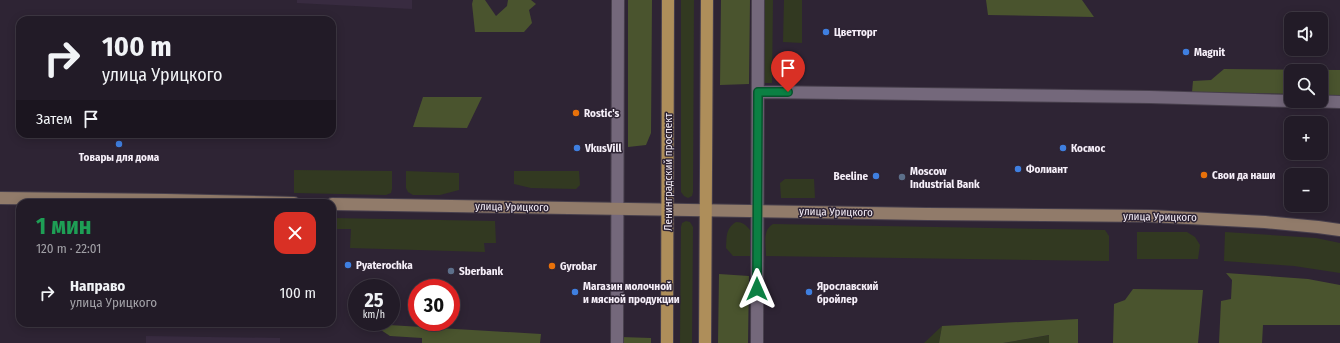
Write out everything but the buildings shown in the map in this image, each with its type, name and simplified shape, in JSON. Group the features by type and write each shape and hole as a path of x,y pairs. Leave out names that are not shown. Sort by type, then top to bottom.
{"main road":[{"name":"Ленинградский проспект","path":"667,343 668,0"},
{"path":"705,343 707,0"}],"street":[{"path":"617,343 618,0"},
{"path":"757,343 758,0"},
{"path":"758,92 1284,101"},
{"path":"1328,102 1340,102"},
{"path":"0,198 83,199"},
{"name":"улица Урицкого","path":"336,204 1150,216 1265,222 1318,226 1340,230"}],"shaded area":[{"path":"297,0 412,0 412,9 297,3"},
{"path":"146,336 280,338 280,343 146,343"}],"green space":[{"path":"473,0 485,0 496,16 507,6 508,0 531,0 536,4 529,10 532,23 524,32 475,32 472,4"},
{"path":"628,0 652,0 651,133 646,145 628,147"},
{"path":"681,0 694,0 693,192 692,196 688,198 681,192"},
{"path":"721,0 750,0 749,84 720,85"},
{"path":"765,0 773,0 772,83 764,83"},
{"path":"784,0 802,0 802,43 783,42"},
{"path":"986,0 1082,0 1094,17 988,15"},
{"path":"1224,69 1284,70 1284,94 1192,92 1193,81 1211,80"},
{"path":"1328,70 1340,70 1340,95 1328,95"},
{"path":"423,97 482,97 467,128 413,127"},
{"path":"294,170 392,171 392,189 391,193 386,195 294,193"},
{"path":"406,171 459,173 459,190 440,195 413,195 408,192 406,188"},
{"path":"514,171 579,171 580,185 576,189 531,188 514,184"},
{"path":"785,179 814,179 815,198 781,198 780,183"},
{"path":"336,218 495,221 496,243 484,243 485,252 350,248 351,229 336,229"},
{"path":"686,221 690,222 693,227 692,343 680,343 681,227 682,223"},
{"path":"736,222 744,224 750,230 750,256 733,256 726,248 728,230"},
{"path":"773,224 1105,230 1109,236 1109,261 766,256 766,234 767,230"},
{"path":"1137,232 1187,232 1195,237 1200,245 1198,259 1137,259"},
{"path":"1225,232 1316,238 1340,243 1340,273 1294,266 1224,261"},
{"path":"1226,273 1308,279 1340,285 1340,325 1263,325 1262,343 1219,343 1221,301 1231,299 1232,280"},
{"path":"719,274 749,276 748,343 718,343"},
{"path":"1133,289 1203,290 1198,343 1113,343 1114,304 1125,300"},
{"path":"1078,319 1078,343 1049,343 1049,335 1003,343 939,343 942,326"},
{"path":"400,326 408,326 408,331 460,331 460,329 541,334 540,343 422,343 422,338 390,336 382,331 400,331"},
{"path":"942,326 939,343 924,343"},
{"path":"1050,335 1049,343 1003,343"},
{"path":"621,337 651,338 651,343 621,343"}],"place":[{"name":"Цветторг","path":"826,32"},
{"name":"Magnit","path":"1186,52"},
{"name":"Rostic's","path":"576,113"},
{"name":"Товары для дома","path":"119,144"},
{"name":"VkusVill","path":"577,148"},
{"name":"Космос","path":"1063,148"},
{"name":"Фолиант","path":"1018,169"},
{"name":"Свои да наши","path":"1204,175"},
{"name":"Beeline","path":"876,176"},
{"name":"Moscow Industrial Bank","path":"902,177"},
{"name":"Pyaterochka","path":"348,265"},
{"name":"Gyrobar","path":"552,266"},
{"name":"Sberbank","path":"451,271"},
{"name":"Магазин молочной и мясной продукции","path":"575,292"},
{"name":"Ярославский бройлер","path":"809,292"}],"route":[{"path":"757,289 758,92 788,92"}]}
